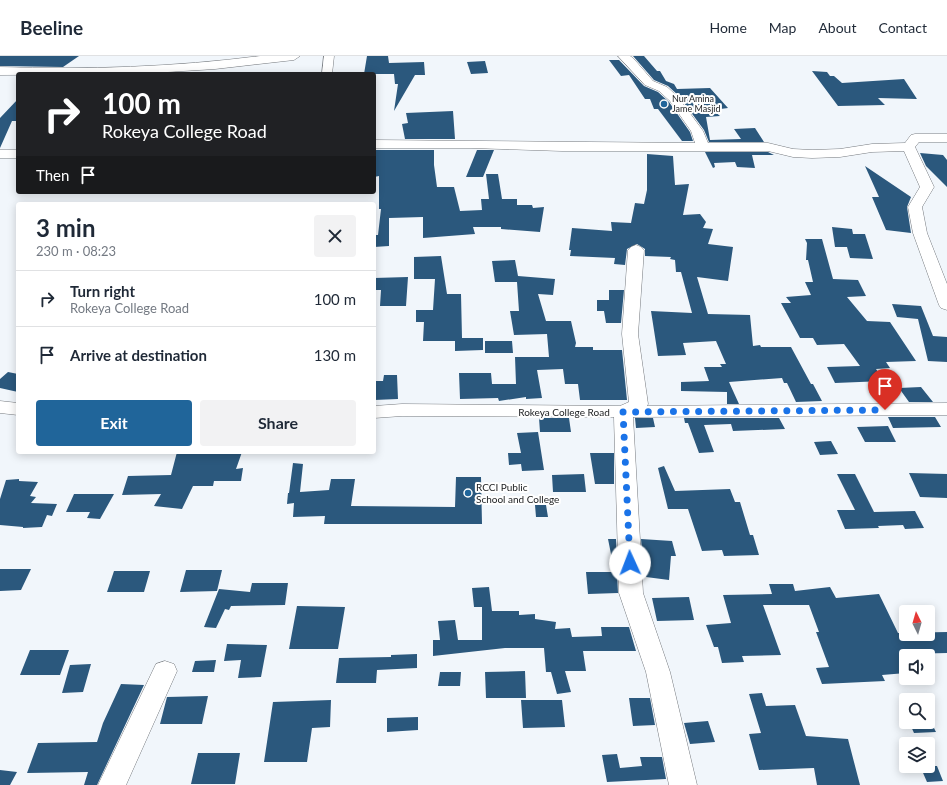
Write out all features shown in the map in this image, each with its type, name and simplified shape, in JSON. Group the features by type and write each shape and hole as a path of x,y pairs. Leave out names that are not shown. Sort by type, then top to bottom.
{"main road":[{"path":"87,72 217,65 294,56"},
{"path":"0,71 30,72"}],"street":[{"path":"327,72 329,56"},
{"path":"622,56 629,60 640,74 650,83 663,89 674,99 697,131 701,144 704,146"},
{"path":"909,147 915,138 947,138"},
{"path":"376,144 471,144 562,147 768,147 793,153 812,154 840,153 872,148 909,147"},
{"path":"909,147 928,187 915,207 920,233 947,305"},
{"path":"0,154 16,154"},
{"path":"636,250 630,334 639,404 623,412 631,593 658,672 683,785"},
{"path":"0,408 16,409"},
{"name":"Rokeya College Road","path":"376,412 402,410 623,412 947,409"},
{"path":"112,785 165,671"}],"building":[{"path":"0,56 79,56 63,67 0,66"},
{"path":"367,56 388,56 389,63 424,62 425,75 415,75 394,111 398,84 395,84 394,74 376,74 376,72 364,72"},
{"path":"633,56 644,56 657,71 660,71 666,81 674,84 677,89 710,88 728,108 713,110 720,116 706,117 710,140 741,139 734,129 755,128 764,142 709,142 704,130 679,96 668,86 654,80"},
{"path":"609,60 619,60 644,86 658,92 669,102 690,132 693,141 682,141 658,109 654,109 650,99 645,99 629,75 621,76"},
{"path":"485,61 488,73 471,74 467,62"},
{"path":"812,71 827,72 830,76 834,76 842,83 904,79 917,99 878,98 885,105 838,106"},
{"path":"16,101 16,121 12,121 0,148 0,118"},
{"path":"453,111 455,139 405,139 402,124 408,123 406,113"},
{"path":"376,150 434,150 434,165 437,187 454,187 460,211 482,210 481,199 489,199 486,174 498,174 502,199 517,199 517,205 532,205 533,208 544,207 540,232 501,229 501,227 473,227 475,234 423,238 423,217 389,218 389,246 376,247 376,235 378,235 381,209 379,209 379,176 376,177"},
{"path":"477,150 494,150 483,177 466,177"},
{"path":"705,152 768,152 774,155 752,155 755,168 737,167 735,162 714,163 715,167 713,168"},
{"path":"920,153 943,155 947,160 947,187 926,166"},
{"path":"647,154 673,156 675,185 689,184 683,215 700,214 706,222 703,228 713,229 708,244 733,247 728,281 697,277 708,314 750,315 753,346 791,347 822,401 796,402 787,383 784,383 782,378 729,382 739,404 727,404 727,392 681,391 681,382 709,381 704,367 722,367 720,364 726,364 716,341 683,343 686,355 658,356 651,311 692,313 681,272 676,272 675,260 670,259 671,257 645,256 645,249 637,244 627,249 625,265 614,264 615,258 570,256 571,250 569,250 572,228 612,231 611,222 631,223 635,203 644,204 647,190"},
{"path":"865,166 911,197 907,207 911,233 886,230 872,197 879,197"},
{"path":"832,227 852,229 853,234 865,234 873,259 850,258 847,247 835,247"},
{"path":"805,239 822,239 833,279 858,280 866,296 847,297 867,321 890,322 916,361 886,362 890,368 876,369 884,381 835,383 827,367 860,366 844,344 817,345 813,338 800,338 781,303 791,303 786,297 811,295 805,282 813,282 808,260 806,260 807,243"},
{"path":"441,256 447,294 461,294 462,338 483,338 483,350 455,351 455,341 423,341 424,322 416,322 416,310 433,310 435,279 414,279 414,257"},
{"path":"515,260 518,276 555,279 553,295 538,294 546,321 571,321 576,343 575,347 593,347 593,350 622,350 627,400 580,400 578,384 565,384 563,369 537,370 542,398 526,399 526,397 499,401 498,398 460,399 459,373 491,373 492,384 516,384 515,357 549,357 547,334 514,335 510,311 519,311 517,282 495,282 492,261"},
{"path":"408,277 406,306 380,306 381,290 376,290 376,278"},
{"path":"609,290 624,290 621,323 606,323 604,311 597,311 597,300 609,300"},
{"path":"892,304 921,306 933,336 947,337 947,362 928,361 918,319 897,317"},
{"path":"485,341 512,341 513,353 485,353"},
{"path":"8,372 16,374 16,392 0,388 0,379"},
{"path":"384,375 397,375 398,399 376,400 376,381 383,381"},
{"path":"921,387 933,402 909,402 899,388"},
{"path":"888,417 935,417 941,427 893,428"},
{"path":"539,418 569,418 571,432 540,432"},
{"path":"635,418 653,418 655,427 636,428"},
{"path":"684,418 779,418 785,429 733,431 731,424 704,425 714,452 699,453 688,423 685,423"},
{"path":"888,426 896,442 865,442 857,427"},
{"path":"538,432 544,470 522,471 521,464 509,465 508,453 521,453 517,433"},
{"path":"831,441 838,454 820,455 814,442"},
{"path":"590,453 614,453 614,484 595,484"},
{"path":"176,454 241,454 236,469 243,468 241,481 214,481 213,486 193,486 182,509 154,506 161,494 122,495 128,476 171,475"},
{"name":"RCCI Public School and College","path":"293,463 303,464 300,492 329,490 331,479 355,479 351,506 455,507 456,477 481,477 482,524 324,524 325,516 293,517 294,503 287,504"},
{"path":"664,466 675,491 730,489 735,502 740,502 750,535 753,535 759,555 724,556 722,550 702,551 688,509 668,509 658,468"},
{"path":"909,473 947,474 947,498 920,497"},
{"path":"584,474 586,492 553,492 552,475"},
{"path":"837,474 855,474 874,512 915,511 924,528 905,529 903,525 878,526 879,528 845,529 837,510 855,510"},
{"path":"19,479 19,481 38,482 30,496 36,497 31,503 57,504 52,516 47,515 42,527 23,528 0,525 0,499 6,480"},
{"path":"74,494 114,494 100,519 87,518 90,512 66,512"},
{"path":"535,505 546,505 548,517 536,517"},
{"path":"608,539 616,539 617,559 612,559"},
{"path":"641,539 672,541 676,556 671,556 669,580 646,577 647,562 643,562"},
{"path":"0,569 31,569 21,590 0,591"},
{"path":"186,570 222,570 217,591 180,592"},
{"path":"114,571 150,571 144,592 107,592"},
{"path":"586,572 617,572 618,593 588,594"},
{"path":"252,583 288,583 285,605 231,606 229,610 225,609 216,628 204,627 219,589 250,592"},
{"path":"769,584 793,584 795,591 830,587 836,598 879,594 899,633 899,641 935,641 935,632 947,632 947,653 935,653 935,649 899,649 899,674 882,675 885,681 822,684 816,668 829,667 816,632 819,632 809,605 763,605 781,655 742,656 744,662 722,663 718,647 714,647 706,625 731,623 723,595 772,594"},
{"path":"489,587 492,611 519,611 519,615 535,614 535,619 556,622 555,629 570,628 572,637 602,636 601,627 629,627 636,651 583,651 586,671 565,671 571,692 557,694 551,672 546,672 544,648 505,648 433,656 433,640 440,640 438,621 455,620 458,640 482,640 482,607 474,607 472,588"},
{"path":"689,597 694,620 657,621 652,598"},
{"path":"297,606 345,607 338,649 289,649"},
{"path":"227,644 267,645 261,677 238,678 241,660 224,661"},
{"path":"30,650 69,650 60,675 20,675"},
{"path":"417,654 417,668 377,670 376,683 336,683 339,658 391,657 391,655"},
{"path":"216,660 214,672 192,672 195,661"},
{"path":"91,664 83,692 62,693 70,665"},
{"path":"525,671 526,698 486,698 485,672"},
{"path":"440,672 461,672 460,686 438,686"},
{"path":"121,684 144,685 97,785 84,785 88,772 27,773 38,743 97,742 103,723"},
{"path":"762,693 766,706 795,705 806,736 848,739 860,785 817,785 814,768 759,770 749,734 761,733 749,694"},
{"path":"208,696 202,724 160,724 167,697"},
{"path":"629,698 650,698 655,725 633,726"},
{"path":"331,700 330,727 312,728 307,762 264,762 273,702"},
{"path":"521,700 562,700 565,727 523,728"},
{"path":"418,717 418,730 387,732 387,718"},
{"path":"708,721 715,742 690,744 684,723"},
{"path":"912,729 934,729 936,732 914,733"},
{"path":"198,753 240,753 235,784 191,784"},
{"path":"617,754 620,768 642,766 640,757 662,757 666,779 607,782 602,755"},
{"path":"935,766 937,766 943,781 927,782 923,773 935,773"},
{"path":"0,770 17,772 10,785 0,785"}],"place":[{"name":"Nur Amina Jame Masjid","path":"664,104"},
{"name":"RCCI Public School and College","path":"468,493"}],"route":[{"path":"630,563 623,412 885,410"}]}
